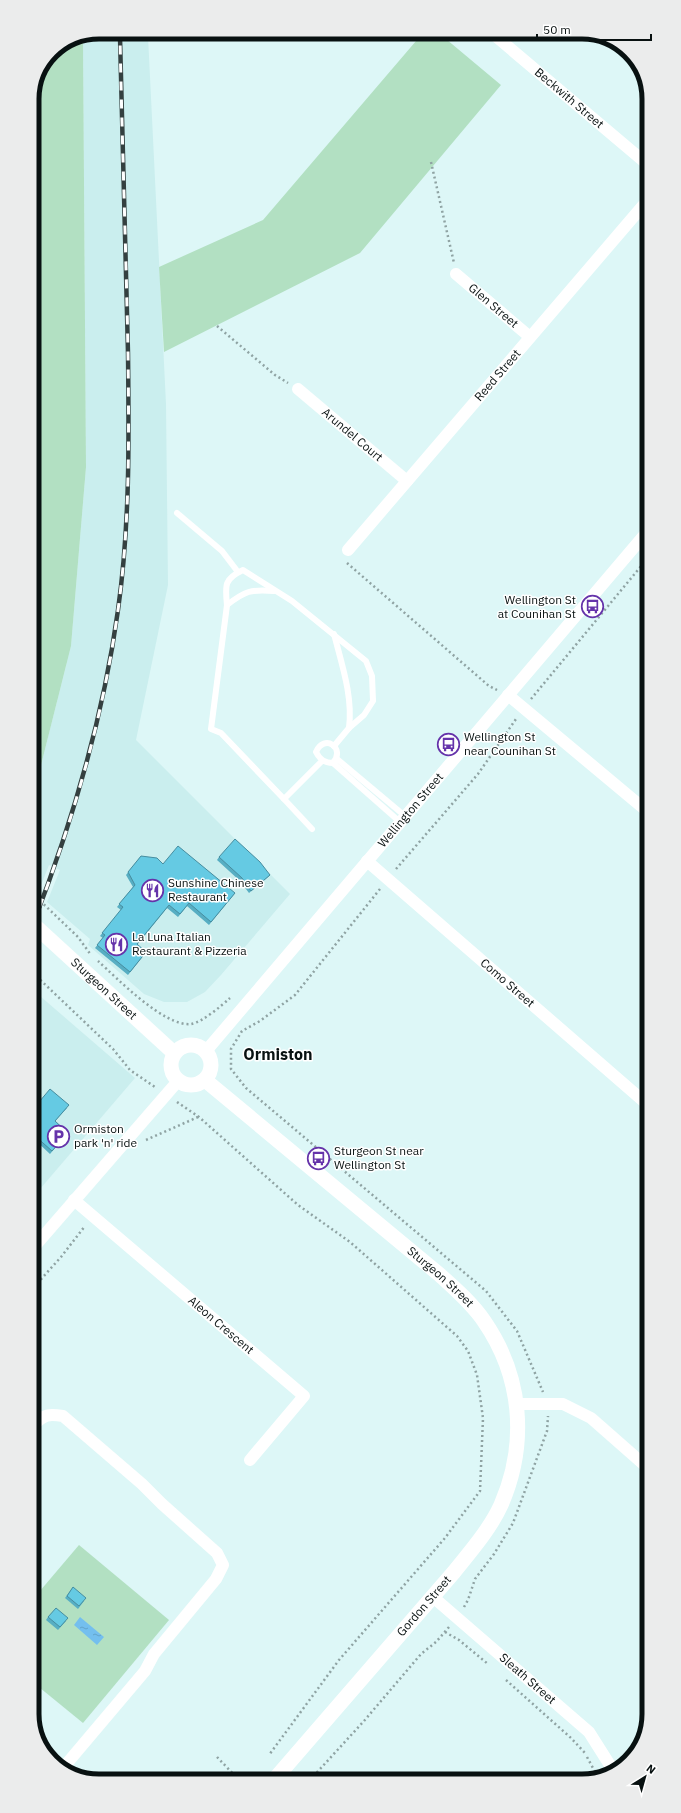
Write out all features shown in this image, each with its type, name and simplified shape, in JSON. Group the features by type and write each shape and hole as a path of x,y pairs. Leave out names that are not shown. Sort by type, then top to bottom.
{"street":[{"name":"Beckwith Street","path":"499,39 642,160"},
{"name":"Reed Street","path":"348,550 642,207"},
{"name":"Glen Street","path":"456,274 530,337"},
{"name":"Arundel Court","path":"298,389 407,482"},
{"name":"Wellington Street","path":"206,1051 642,538"},
{"path":"508,695 642,807"},
{"name":"Como Street","path":"367,861 642,1100"},
{"name":"Sturgeon Street","path":"39,929 174,1053"},
{"path":"189,1045 201,1047 206,1051 211,1066 205,1080 192,1086 178,1081 172,1073 171,1068 174,1053 178,1049 189,1045"},
{"name":"Sturgeon Street","path":"205,1080 440,1275 461,1295 483,1320 496,1342 507,1364 517,1404"},
{"path":"39,1242 178,1081"},
{"name":"Aleon Crescent","path":"74,1200 304,1396 250,1460"},
{"path":"517,1404 564,1404 592,1418 642,1463"},
{"name":"Gordon Street","path":"279,1774 433,1597 474,1547 500,1506 511,1474 516,1445 517,1404"},
{"path":"39,1419 50,1414 63,1416 142,1484 217,1553 223,1565 216,1579 154,1654 145,1671 66,1764"},
{"name":"Sleath Street","path":"433,1597 589,1732 611,1766"}],"lane":[{"path":"177,513 222,551 238,572"},
{"path":"312,829 221,734 211,729 227,605 225,586 232,575 243,570 277,592 334,634 366,661 372,676 373,701 364,715 349,728 334,746"},
{"path":"227,605 242,593 259,590 277,592"},
{"path":"334,634 350,700 351,713 349,728"},
{"path":"322,761 316,752 319,746 325,742 334,746 338,753 335,761"},
{"path":"284,799 322,761 335,761 402,819"}],"path":[{"path":"432,162 456,274"},
{"path":"217,326 274,375 298,389"},
{"path":"348,550 341,558 489,686 508,695"},
{"path":"461,1611 468,1600 475,1579 494,1554 513,1523 548,1431 548,1404 538,1377 517,1331 486,1291 246,1088 231,1069 231,1049 242,1031 260,1021 295,995 342,933 478,774 524,708 586,630 642,565"},
{"path":"39,900 78,937 90,954 133,992 166,1017 183,1023 192,1024 215,1010 230,998"},
{"path":"39,979 113,1049 130,1070 199,1117 298,1205 350,1242 457,1336 468,1351 477,1375 483,1418 480,1491 445,1538 339,1660 269,1755"},
{"path":"143,1141 199,1117"},
{"path":"39,1281 61,1257 92,1216"},
{"path":"315,1774 364,1721 421,1654 436,1642 448,1628"},
{"path":"445,1632 459,1640 491,1666"},
{"path":"501,1675 571,1738 585,1754 595,1772"},
{"path":"217,1757 233,1774"}],"shaded area":[{"path":"99,39 148,39 166,404 168,585 136,740 290,894 205,992 187,1002 164,1002 144,994 88,945 90,939 47,902 60,870 49,865 39,890 39,773 71,646 86,467 83,41"},
{"name":"Ormiston park 'n' ride","path":"39,995 135,1078 39,1190"}],"green space":[{"path":"418,39 446,39 501,85 360,253 164,352 159,267 263,220"},
{"path":"83,41 86,467 71,646 39,773 39,95 45,73 51,63 69,47"},
{"path":"79,1545 169,1620 83,1723 39,1687 39,1592"}],"water":[{"path":"80,1617 104,1637 97,1645 74,1625"}],"building":[{"path":"235,839 260,862 270,875 251,891 242,878 219,857"},
{"path":"178,846 235,893 211,922 189,903 180,914 169,905 137,944 146,952 130,972 97,945 105,935 102,933 123,907 119,904 135,885 128,872 141,856 157,858 163,864"},
{"path":"50,1089 69,1105 55,1121 68,1133 52,1151 39,1139 39,1102"},
{"path":"73,1587 86,1598 79,1606 67,1596"},
{"path":"56,1608 68,1618 60,1627 48,1617"}],"railway":[{"path":"39,908 74,808 95,730 112,651 125,546 129,417 120,39"}],"place":[{"name":"Wellington St at Counihan St","path":"592,607"},
{"name":"Wellington St near Counihan St","path":"449,744"},
{"name":"Sunshine Chinese Restaurant","path":"152,890"},
{"name":"La Luna Italian Restaurant & Pizzeria","path":"117,944"},
{"name":"Ormiston park 'n' ride","path":"58,1136"},
{"name":"Sturgeon St near Wellington St","path":"319,1158"}],"district":[{"name":"Ormiston","path":"278,1054"}]}
